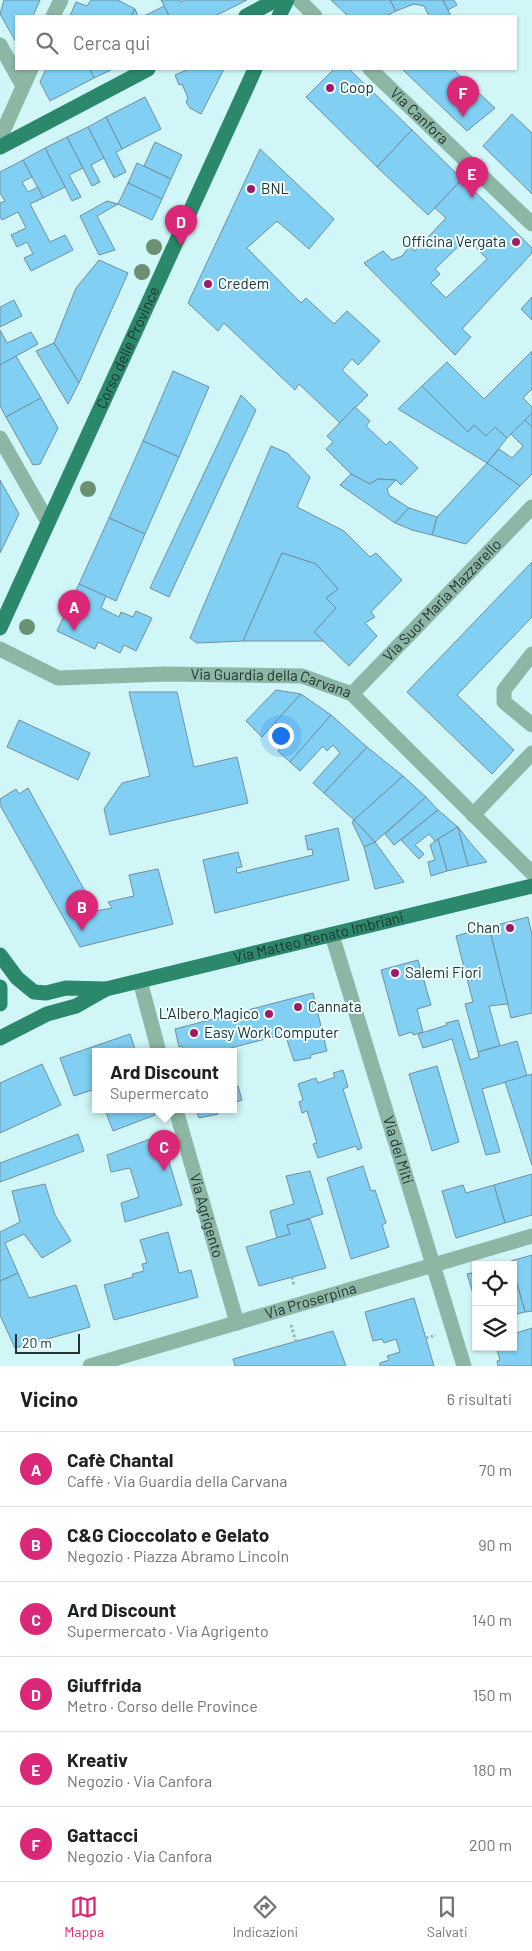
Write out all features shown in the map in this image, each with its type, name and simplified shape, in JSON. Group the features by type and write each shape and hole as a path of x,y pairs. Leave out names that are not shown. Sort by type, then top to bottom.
{"main road":[{"path":"248,15 276,0"},
{"path":"280,15 287,0"},
{"path":"0,148 146,70"},
{"name":"Corso delle Province","path":"0,628 256,70"},
{"name":"Via Matteo Renato Imbriani","path":"106,989 532,886"},
{"path":"0,955 16,978 34,992 46,993 66,988 106,989"},
{"path":"0,987 0,1004"},
{"path":"0,1038 47,1014 76,1006 106,989"}],"street":[{"path":"54,15 61,0"},
{"path":"298,0 314,15"},
{"path":"0,45 23,86"},
{"path":"0,138 31,70"},
{"name":"Via Canfora","path":"371,70 532,224"},
{"path":"0,438 48,522"},
{"name":"Via Suor Maria Mazzarello","path":"352,694 532,507"},
{"name":"Via Guardia della Carvana","path":"0,649 58,678 164,674 302,676 352,694 532,873"},
{"path":"532,654 504,690 504,702 532,725"},
{"path":"473,815 532,753"},
{"name":"Via dei Miti","path":"332,935 464,1366"},
{"path":"140,981 158,1048"},
{"name":"Via Agrigento","path":"177,1113 237,1323"},
{"name":"Via Proserpina","path":"90,1366 532,1236"}],"path":[{"path":"292,1277 294,1285"},
{"path":"282,1327 300,1322"},
{"path":"291,1324 296,1342"},
{"path":"434,1327 439,1343"},
{"path":"426,1338 436,1336"}],"building":[{"path":"4,0 40,0 33,15 15,15 15,40 0,14"},
{"path":"91,0 118,0 135,9 132,15 70,15 76,2 87,6"},
{"path":"161,0 180,0 181,2 184,0 247,0 217,15 168,15"},
{"path":"331,0 390,0 396,11 388,15 347,15"},
{"path":"390,0 443,0 450,15 428,15 424,6 414,4 396,11"},
{"path":"443,0 454,0 457,5 448,10"},
{"path":"164,6 168,15 146,15"},
{"path":"135,9 138,15 132,15"},
{"path":"46,70 90,70 94,78 50,101 40,82"},
{"path":"90,70 111,70 94,78"},
{"path":"187,70 223,70 201,114 190,108 186,102 188,98 182,84 179,85 175,75"},
{"path":"333,70 350,70 412,130 377,167 306,97"},
{"path":"403,70 454,70 495,108 467,131"},
{"path":"145,97 161,129 122,149 106,117"},
{"path":"512,114 532,133 532,194 483,146"},
{"path":"106,117 122,149 116,152 126,172 114,178 88,127"},
{"path":"88,127 104,158 91,165 100,182 92,186 67,137"},
{"path":"412,130 462,179 428,215 377,167"},
{"path":"67,137 83,168 69,175 81,197 72,201 45,148"},
{"path":"155,142 182,155 171,179 144,166"},
{"path":"45,148 65,187 43,198 23,160"},
{"path":"260,149 334,219 309,249 277,221 247,248 301,303 306,298 334,324 347,311 380,341 358,365 352,359 342,370 368,395 340,423 299,384 295,390 224,323 218,331 188,303"},
{"path":"23,160 32,177 22,182 28,192 38,187 43,198 30,204 50,242 65,235 73,250 31,271 24,258 33,254 27,242 17,247 11,235 26,228 18,212 2,220 0,217 0,203 5,201 0,193 0,172"},
{"path":"137,163 171,179 162,199 128,183"},
{"path":"462,179 532,248 532,253 462,329 471,337 455,355 364,263 383,251 392,260 402,256 410,246 415,251 446,218 435,208","holes":["467,238 487,259 446,298 431,283 440,274 435,269"]},
{"path":"128,183 162,199 152,220 118,204"},
{"path":"107,201 118,204 97,216 115,250 99,255 80,216"},
{"path":"99,260 128,273 79,383 54,343 76,288"},
{"path":"532,297 532,320 521,309"},
{"path":"14,300 22,316 0,327 0,307"},
{"path":"0,330 7,343 31,332 38,344 0,365"},
{"path":"54,343 79,383 68,404 36,351"},
{"path":"532,351 532,389 523,398 532,407 532,413 507,438 495,427 486,436 474,425 468,432 422,386 447,362 484,399"},
{"path":"16,356 41,398 6,417 0,406 0,365"},
{"path":"173,371 209,387 179,457 143,441"},
{"path":"422,386 468,432 474,425 486,436 495,427 507,438 487,463 398,409"},
{"path":"241,395 256,410 169,597 150,588"},
{"path":"41,398 58,428 40,464 33,465 6,417"},
{"path":"355,407 370,421 366,426 386,445 390,441 418,468 401,485 396,480 378,479 370,484 351,474 326,449 333,442 327,436"},
{"path":"532,413 532,427 525,420"},
{"path":"525,420 532,427 532,474 520,486 487,463 499,449 512,458 523,446 511,434"},
{"path":"143,441 179,457 145,534 109,518"},
{"path":"271,446 287,453 310,477 297,507 344,531 370,557 376,553 402,580 371,612 375,617 365,623 377,636 349,666 314,632 336,608 326,598 338,589 316,564 282,553 243,641 197,643 190,638"},
{"path":"487,463 520,486 466,544 432,535 437,517"},
{"path":"351,474 370,484 378,479 396,480 387,489 389,495 409,508 395,523 340,485"},
{"path":"0,480 19,514 0,553"},
{"path":"409,508 437,517 432,535 395,523"},
{"path":"109,518 145,534 116,601 79,584"},
{"path":"282,553 316,564 338,589 326,598 336,608 314,632 324,641 243,641"},
{"path":"532,562 532,617 457,695 514,750 492,774 407,692"},
{"path":"79,584 106,596 101,608 119,617 121,612 133,617 136,611 152,618 136,651 124,645 120,653 98,642 95,649 57,631"},
{"path":"276,690 301,694 262,737 246,721"},
{"path":"129,692 177,692 194,767 237,757 248,803 110,835 104,809 122,783 150,776"},
{"path":"301,694 331,715 290,762 278,751 291,736 275,722"},
{"path":"331,715 367,747 324,793 313,783 340,753 333,745 327,751 323,746 300,771 290,762"},
{"path":"19,720 90,753 78,780 7,747"},
{"path":"367,747 403,776 354,820 324,793"},
{"path":"403,776 426,797 375,842 354,820"},
{"path":"28,788 96,911 112,908 108,902 134,896 129,875 158,869 173,924 80,947 0,805 0,799 16,789 19,794"},
{"path":"426,797 438,810 394,845 385,834"},
{"path":"438,810 458,827 435,841 429,834 415,845 424,854 419,859 401,840"},
{"path":"354,820 375,842 364,847 352,822"},
{"path":"458,827 468,866 447,871 438,839"},
{"path":"458,827 472,845 487,862 468,866"},
{"path":"338,828 349,880 215,913 203,860 238,852 242,867 236,868 237,873 313,855 312,849 308,850 305,836"},
{"path":"438,839 447,871 431,876 428,862 435,860 430,845"},
{"path":"375,842 404,882 375,889 364,847"},
{"path":"528,917 532,935 532,1013 511,1018 489,927"},
{"path":"489,927 508,1004 489,1006 500,1046 478,1052 465,1004 473,1002 456,936"},
{"path":"418,960 431,1005 417,1009 423,1032 413,1035 412,1032 399,1036 381,970"},
{"path":"313,993 327,1051 310,1055 311,1058 294,1061 285,1034 231,1048 183,1048 182,1046 179,1047 175,1029"},
{"path":"458,1020 470,1060 479,1057 478,1052 517,1041 527,1076 482,1089 500,1152 486,1155 452,1039 423,1048 418,1034"},
{"path":"130,1034 135,1048 92,1048 92,1090 74,1096 60,1058"},
{"path":"42,1064 61,1105 0,1133 0,1083"},
{"path":"437,1066 459,1142 432,1151 409,1074"},
{"path":"343,1070 348,1087 343,1089 362,1148 358,1150 356,1146 318,1158 313,1144 317,1143 307,1111 302,1113 299,1102 303,1100 298,1084 316,1078 318,1083 335,1077 333,1073"},
{"path":"532,1074 532,1165 505,1082"},
{"path":"237,1086 242,1100 237,1102"},
{"path":"106,1113 154,1113 155,1115 113,1131"},
{"path":"197,1113 218,1114 199,1118"},
{"path":"78,1134 84,1151 0,1182 0,1163"},
{"path":"161,1135 182,1205 125,1222 121,1203 139,1197 130,1168 111,1172 107,1155"},
{"path":"363,1166 371,1191 375,1190 386,1223 382,1225 389,1247 351,1259 327,1178"},
{"path":"310,1171 323,1214 287,1225 290,1234 277,1238 270,1211 294,1204 286,1176"},
{"path":"532,1174 532,1215 505,1223 494,1185"},
{"path":"45,1184 55,1215 71,1241 42,1258 24,1234 5,1243 18,1273 0,1281 0,1232 20,1222 12,1191"},
{"path":"463,1185 466,1193 494,1185 505,1223 456,1238 442,1191"},
{"path":"310,1219 326,1268 259,1286 246,1247 290,1234 287,1225"},
{"path":"168,1232 179,1273 191,1270 198,1297 114,1320 104,1285 133,1277 132,1274 144,1271 142,1264 147,1263 140,1240"},
{"path":"532,1255 532,1311 525,1312 517,1283 517,1261 511,1261"},
{"path":"18,1273 29,1298 76,1285 90,1327 15,1348 0,1315 0,1281"},
{"path":"472,1273 472,1290 467,1274"},
{"path":"517,1284 525,1312 517,1314"},
{"path":"414,1298 434,1366 380,1366 380,1363 389,1360 387,1356 400,1352 396,1339 384,1343 382,1339 373,1341 365,1312"},
{"path":"532,1328 532,1366 498,1366 497,1361 500,1360 497,1351 517,1351 517,1333"},
{"path":"333,1331 346,1366 235,1366 233,1359"}],"place":[{"name":"Coop","path":"330,88"},
{"name":"Gattacci","path":"463,117"},
{"name":"BNL","path":"251,189"},
{"name":"Kreativ","path":"472,198"},
{"name":"Officina Vergata","path":"516,242"},
{"name":"Giuffrida","path":"181,246"},
{"name":"Credem","path":"208,284"},
{"name":"Cafè Chantal","path":"74,631"},
{"name":"Chan","path":"510,928"},
{"name":"C&G Cioccolato e Gelato","path":"82,931"},
{"name":"Salemi Fiori","path":"395,973"},
{"name":"Cannata","path":"298,1007"},
{"name":"L'Albero Magico","path":"269,1014"},
{"name":"Easy Work Computer","path":"194,1033"},
{"name":"Ard Discount","path":"164,1171"}]}
